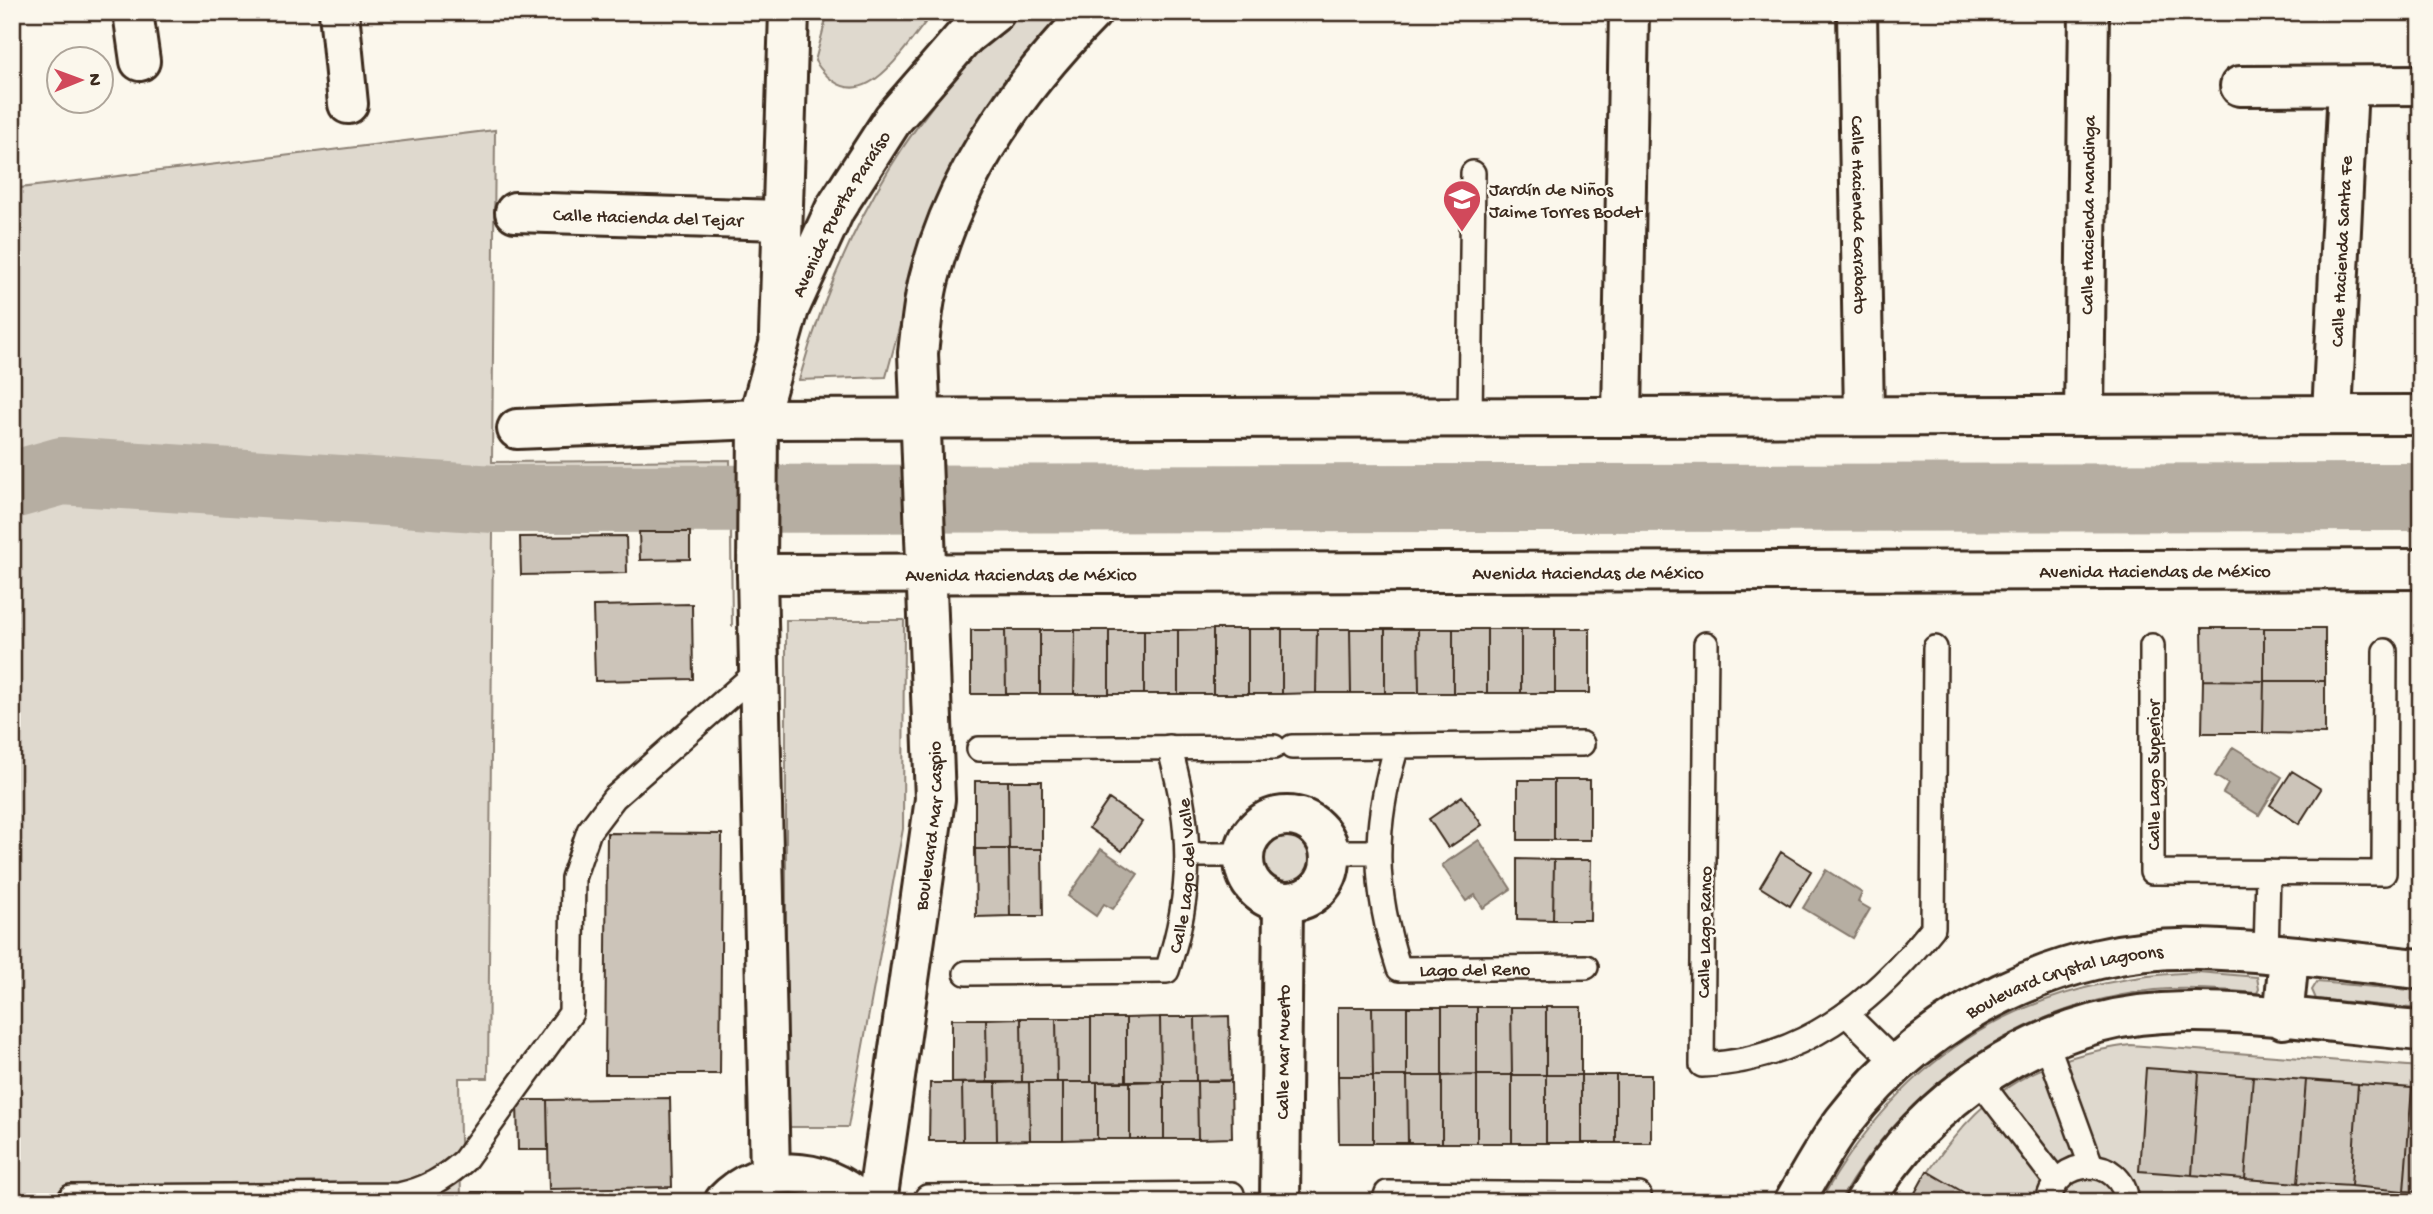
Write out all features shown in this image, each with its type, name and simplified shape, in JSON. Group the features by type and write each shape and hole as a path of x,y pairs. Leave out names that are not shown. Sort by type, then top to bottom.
{"street":[{"path":"133,12 140,61"},
{"path":"339,12 348,104"},
{"path":"779,336 789,12"},
{"name":"Avenida Puerta Paraíso","path":"758,435 779,336 811,256 862,163 892,119 965,36 995,12"},
{"path":"921,434 918,353 928,280 946,226 969,175 996,126 1036,72 1092,12"},
{"path":"1622,417 1629,12"},
{"name":"Calle Hacienda Garabato","path":"1857,12 1864,416"},
{"name":"Calle Hacienda Mandinga","path":"2084,416 2089,12"},
{"path":"2240,86 2421,85"},
{"name":"Calle Hacienda Santa Fe","path":"2332,415 2348,86"},
{"name":"Calle Hacienda del Tejar","path":"515,212 781,220"},
{"path":"517,429 758,435 921,434 1470,417 2421,415"},
{"name":"Boulevard Mar Caspio","path":"877,1202 935,799 921,434"},
{"path":"758,435 758,671 770,1174"},
{"name":"Avenida Haciendas de México","path":"757,574 926,557 2421,569"},
{"path":"1287,815 1298,816 1316,825 1328,843 1330,852 1331,866 1317,891 1304,899 1283,903 1261,893 1251,883 1244,855 1247,843 1263,822 1287,815"},
{"name":"Calle Mar Muerto","path":"1280,1202 1283,903"},
{"name":"Boulevard Crystal Lagoons","path":"1794,1202 1845,1120 1897,1064 1944,1027 1982,1003 2064,969 2153,951 2199,949 2421,969"},
{"path":"2277,956 2283,1019"},
{"path":"1865,1202 1894,1158 1919,1129 1978,1079 2046,1041 2120,1019 2158,1013 2197,1012 2421,1031"},
{"path":"724,1202 735,1190 770,1174 810,1174 846,1188 860,1202"}],"lane":[{"path":"1470,417 1473,173"},
{"name":"Calle Lago Ranco","path":"1706,644 1702,1065 1752,1060 1776,1053 1812,1035 1846,1014 1907,960 1933,928 1935,648"},
{"name":"Calle Lago Superior","path":"2152,646 2152,872 2384,873 2385,651"},
{"path":"71,1197 399,1195 437,1182 452,1172 464,1161 571,1013 573,878 589,831 614,798 758,671"},
{"path":"979,749 1582,744"},
{"name":"Lago del Reno","path":"1397,746 1380,814 1377,852 1379,890 1399,969 1586,967"},
{"name":"Calle Lago del Valle","path":"965,973 1167,971 1179,934 1187,892 1189,855 1179,783 1168,747"},
{"path":"1330,852 1377,852"},
{"path":"1189,855 1244,855"},
{"path":"2268,872 2277,956"},
{"path":"1846,1014 1897,1064"},
{"path":"2046,1041 2091,1165"},
{"path":"1978,1079 2052,1191 2077,1166 2091,1165 2114,1175 2122,1185 2127,1202"},
{"path":"1384,1202 1387,1193 1639,1195"},
{"path":"927,1197 1180,1198 1232,1194"}],"shaded area":[{"path":"828,12 934,12 880,75 865,85 849,88 832,80 815,61"},
{"path":"1023,12 1064,12 998,88 963,148 907,299 886,377 799,380 811,339 841,261 900,151 951,83 985,45"},
{"path":"495,130 492,462 730,460 731,527 493,532 488,1078 459,1078 461,1202 12,1202 12,189"},
{"path":"786,620 904,620 903,829 848,1127 786,1127"},
{"path":"2233,747 2282,777 2259,815 2223,793 2228,784 2215,776"},
{"path":"1291,832 1309,842 1315,862 1305,879 1285,883 1270,874 1261,863 1265,865 1270,842 1279,835"},
{"path":"1479,840 1511,889 1483,908 1475,895 1466,901 1442,865"},
{"path":"1101,849 1138,874 1113,909 1104,904 1096,916 1068,896"},
{"path":"1826,870 1862,893 1858,902 1870,909 1853,938 1803,908"},
{"path":"2198,972 2257,977 2259,989 2257,993 2206,989 2155,990 2106,999 2058,1013 2014,1033 1972,1058 1933,1087 1897,1122 1866,1160 1839,1202 1820,1202 1854,1149 1891,1103 1932,1065 1976,1033 2025,1008 2078,990 2136,978"},
{"path":"2317,982 2421,991 2421,1009 2316,999 2312,990"},
{"path":"2130,1045 2421,1067 2421,1202 1910,1202 1952,1140 1974,1115 1999,1093 2026,1076 2057,1062"}],"building":[{"path":"639,532 690,532 690,559 640,560"},
{"path":"626,536 627,573 521,575 520,537"},
{"path":"692,604 693,679 595,681 593,606"},
{"path":"2202,628 2264,628 2264,681 2203,680"},
{"path":"2264,628 2325,628 2325,681 2264,681"},
{"path":"1213,629 1213,694 1178,694 1178,630"},
{"path":"1213,629 1248,629 1248,694 1213,694"},
{"path":"1248,629 1282,629 1282,694 1248,694"},
{"path":"1282,629 1317,629 1316,693 1282,694"},
{"path":"1317,629 1350,629 1351,693 1316,693"},
{"path":"1350,629 1385,629 1385,693 1351,693"},
{"path":"1385,629 1418,629 1419,693 1385,693"},
{"path":"1418,629 1453,629 1453,693 1419,693"},
{"path":"1453,629 1487,629 1487,693 1453,693"},
{"path":"1487,629 1521,629 1521,693 1487,693"},
{"path":"1521,629 1555,629 1555,693 1521,693"},
{"path":"1555,629 1590,629 1590,693 1555,693"},
{"path":"971,630 1005,630 1006,694 971,694"},
{"path":"1005,630 1040,630 1040,694 1006,694"},
{"path":"1040,630 1075,630 1074,694 1040,694"},
{"path":"1075,630 1109,630 1109,694 1074,694"},
{"path":"1109,630 1144,630 1144,694 1109,694"},
{"path":"1144,630 1178,630 1178,694 1144,694"},
{"path":"2203,680 2264,681 2263,733 2202,733"},
{"path":"2264,681 2325,681 2325,734 2263,733"},
{"path":"2292,771 2321,789 2299,824 2270,805"},
{"path":"1518,780 1554,780 1554,840 1518,840"},
{"path":"1554,780 1590,780 1590,840 1554,840"},
{"path":"975,781 1008,781 1009,849 975,849"},
{"path":"1008,781 1042,781 1042,849 1009,849"},
{"path":"1462,796 1482,825 1448,848 1429,819"},
{"path":"1109,799 1142,822 1122,851 1089,828"},
{"path":"607,833 722,834 720,1074 605,1074"},
{"path":"975,849 1009,849 1010,916 976,917"},
{"path":"1009,849 1042,849 1043,916 1010,916"},
{"path":"1781,852 1811,871 1790,906 1760,887"},
{"path":"1517,859 1554,860 1553,920 1517,919"},
{"path":"1554,860 1591,860 1590,920 1553,920"},
{"path":"1338,1007 1372,1007 1373,1076 1338,1076"},
{"path":"1372,1007 1407,1007 1407,1076 1373,1076"},
{"path":"1407,1007 1442,1007 1442,1076 1407,1076"},
{"path":"1442,1007 1477,1007 1477,1075 1442,1076"},
{"path":"1477,1007 1511,1007 1512,1075 1477,1075"},
{"path":"1511,1007 1546,1007 1546,1075 1512,1075"},
{"path":"1546,1007 1581,1007 1581,1075 1546,1075"},
{"path":"1229,1016 1231,1080 1196,1081 1195,1017"},
{"path":"1160,1017 1161,1081 1126,1081 1126,1018"},
{"path":"1160,1017 1195,1017 1196,1081 1161,1081"},
{"path":"1021,1018 1022,1082 987,1082 986,1019"},
{"path":"1021,1018 1056,1018 1057,1082 1022,1082"},
{"path":"1056,1018 1091,1018 1091,1082 1057,1082"},
{"path":"1091,1018 1126,1018 1126,1081 1091,1082"},
{"path":"952,1019 986,1019 987,1082 952,1083"},
{"path":"2146,1068 2199,1072 2192,1175 2139,1171"},
{"path":"2199,1072 2253,1076 2245,1179 2192,1175"},
{"path":"1477,1075 1477,1143 1442,1143 1442,1076"},
{"path":"1477,1075 1512,1075 1512,1143 1477,1143"},
{"path":"1512,1075 1546,1075 1546,1143 1512,1143"},
{"path":"1546,1075 1581,1075 1581,1143 1546,1143"},
{"path":"1581,1075 1616,1075 1616,1143 1581,1143"},
{"path":"1616,1075 1651,1075 1651,1143 1616,1143"},
{"path":"1338,1076 1373,1076 1373,1143 1339,1143"},
{"path":"1373,1076 1407,1076 1408,1143 1373,1143"},
{"path":"1407,1076 1442,1076 1442,1143 1408,1143"},
{"path":"2253,1076 2306,1080 2298,1183 2245,1179"},
{"path":"2306,1080 2358,1084 2351,1186 2298,1183"},
{"path":"1164,1081 1164,1139 1130,1139 1130,1082"},
{"path":"1164,1081 1197,1081 1198,1139 1164,1139"},
{"path":"1197,1081 1231,1081 1232,1138 1198,1139"},
{"path":"1029,1082 1030,1140 997,1141 996,1083"},
{"path":"1029,1082 1063,1082 1063,1140 1030,1140"},
{"path":"1063,1082 1097,1082 1097,1139 1063,1140"},
{"path":"1097,1082 1130,1082 1130,1139 1097,1139"},
{"path":"930,1083 962,1083 963,1141 929,1141"},
{"path":"962,1083 996,1083 997,1141 963,1141"},
{"path":"2358,1084 2412,1088 2404,1191 2351,1186"},
{"path":"2412,1088 2421,1089 2421,1192 2404,1191"},
{"path":"670,1098 672,1187 549,1189 547,1100"},
{"path":"517,1100 547,1100 548,1150 518,1150"},
{"path":"1927,1171 1980,1202 1910,1202"},
{"path":"472,1192 519,1192 519,1202 473,1202"}],"waterway":[{"path":"12,485 62,471 494,499 2421,497"}],"place":[{"name":"Jardín de Niños Jaime Torres Bodet","path":"1462,233"}]}
